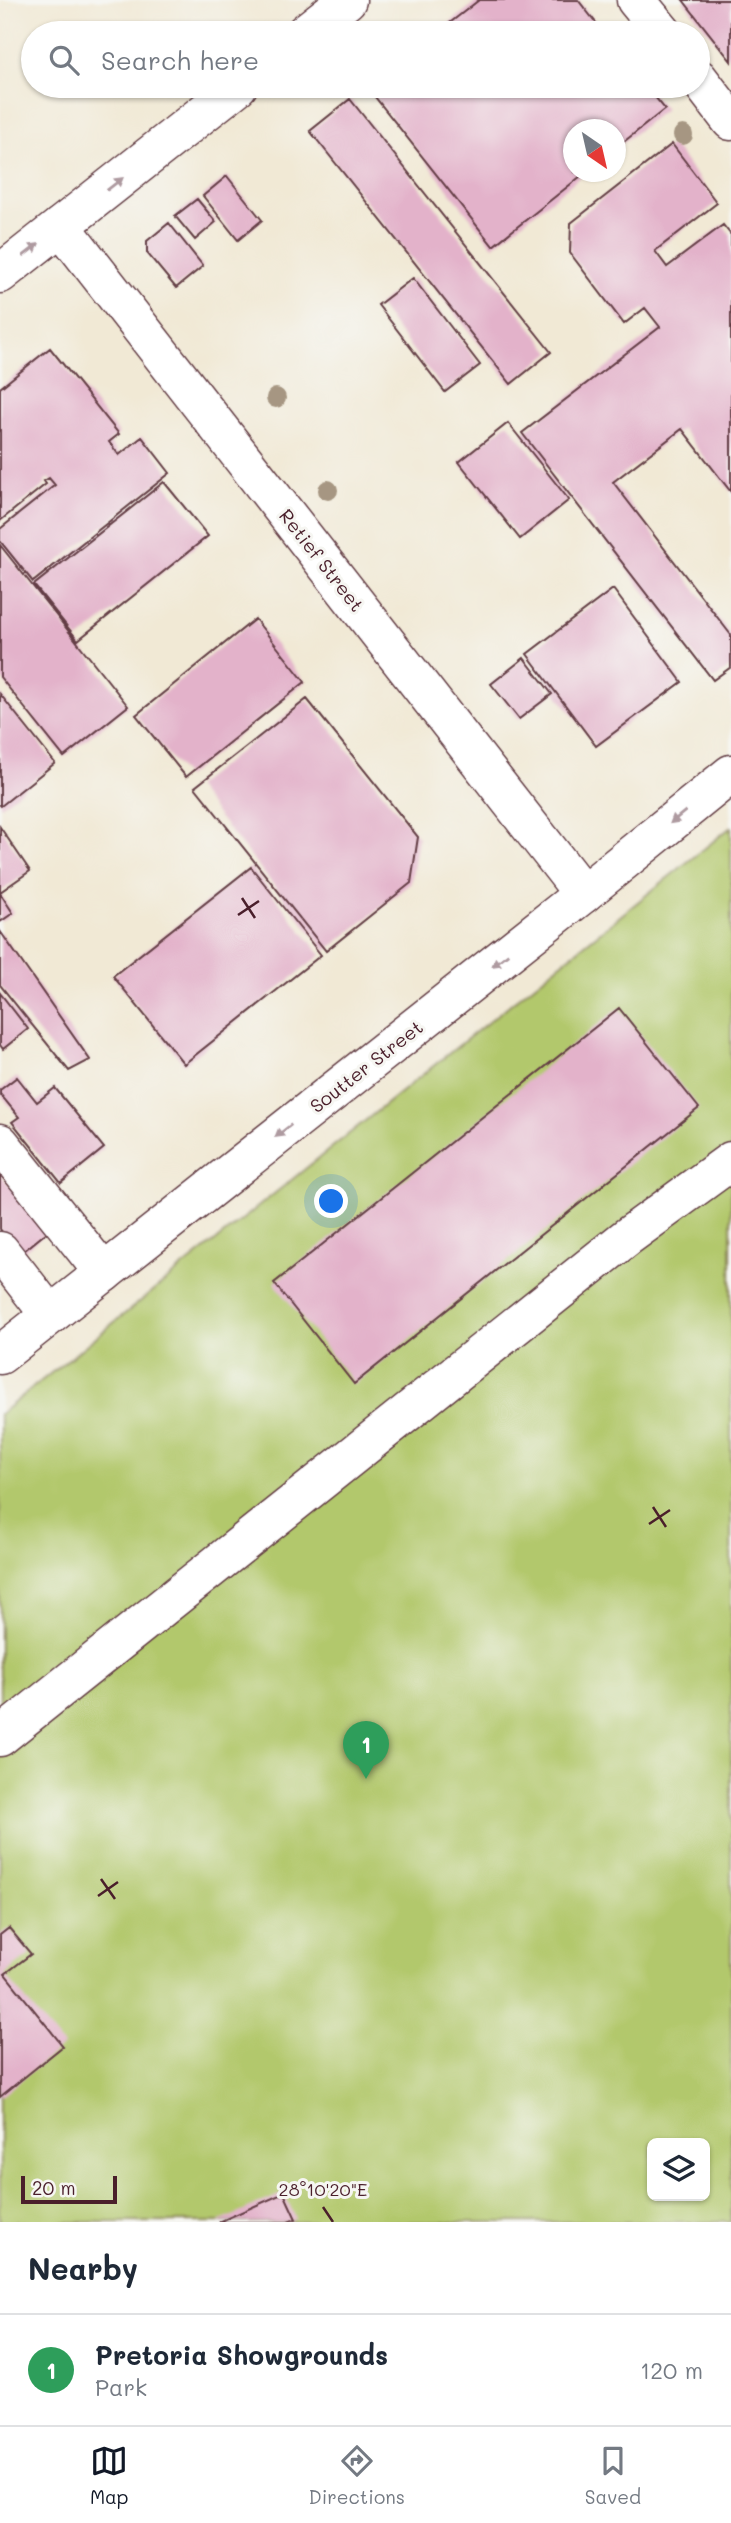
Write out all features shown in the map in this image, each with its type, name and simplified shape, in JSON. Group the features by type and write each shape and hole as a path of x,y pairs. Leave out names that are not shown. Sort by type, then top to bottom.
{"main road":[{"path":"319,21 346,0"},
{"path":"636,0 653,21"},
{"path":"710,94 731,121"},
{"path":"0,274 223,98"},
{"name":"Retief Street","path":"61,226 583,894"},
{"name":"Soutter Street","path":"0,1355 731,774"},
{"path":"0,1143 104,1273"},
{"path":"0,1737 627,1237 731,1161"},
{"path":"0,1251 50,1315"}],"green space":[{"path":"731,827 731,2222 0,2222 0,1414"}],"building":[{"path":"479,0 578,0 595,21 452,21"},
{"path":"683,0 731,0 731,61 710,34 710,21 700,21"},
{"path":"376,98 656,98 665,109 626,140 626,119 563,119 563,182 573,182 493,246"},
{"path":"350,99 551,352 511,384 310,131"},
{"path":"672,144 717,203 655,251 667,267 723,225 731,235 731,492 682,429 613,482 731,635 731,667 713,680 522,433 660,327 645,308 624,324 570,253 571,223"},
{"path":"227,176 262,220 238,240 203,196"},
{"path":"197,199 216,222 195,240 175,216"},
{"path":"169,223 203,266 176,288 147,253 147,241"},
{"path":"413,278 480,365 445,392 378,305"},
{"path":"50,348 119,434 109,442 119,455 142,437 170,473 33,582 0,541 0,529 55,485 49,478 44,481 46,484 0,521 0,388"},
{"path":"508,423 569,500 520,539 459,462"},
{"path":"164,482 208,536 78,640 34,585"},
{"path":"0,545 128,706 64,757 0,677"},
{"path":"613,589 682,682 596,746 527,654"},
{"path":"255,619 305,682 186,777 136,715"},
{"path":"524,658 552,694 519,719 491,684"},
{"path":"0,694 55,763 1,806 0,805"},
{"path":"307,699 418,837 411,883 326,951 195,787"},
{"path":"0,827 30,871 0,892"},
{"path":"251,867 321,955 184,1064 113,976"},
{"path":"0,893 13,913 0,922"},
{"path":"0,931 90,1060 69,1071 0,985"},
{"path":"0,993 28,1029 3,1049 0,1045"},
{"path":"619,1008 699,1108 354,1384 274,1283"},
{"path":"17,1077 37,1102 55,1088 104,1148 61,1183 12,1122 19,1117 0,1094 0,1090"},
{"path":"0,1174 47,1232 20,1254 0,1229"},
{"path":"9,1928 31,1954 5,1974 63,2046 0,2097 0,1935"},
{"path":"284,2193 296,2219 288,2222 219,2222"}],"place":[{"name":"Pretoria Showgrounds","path":"366,1779"}]}
